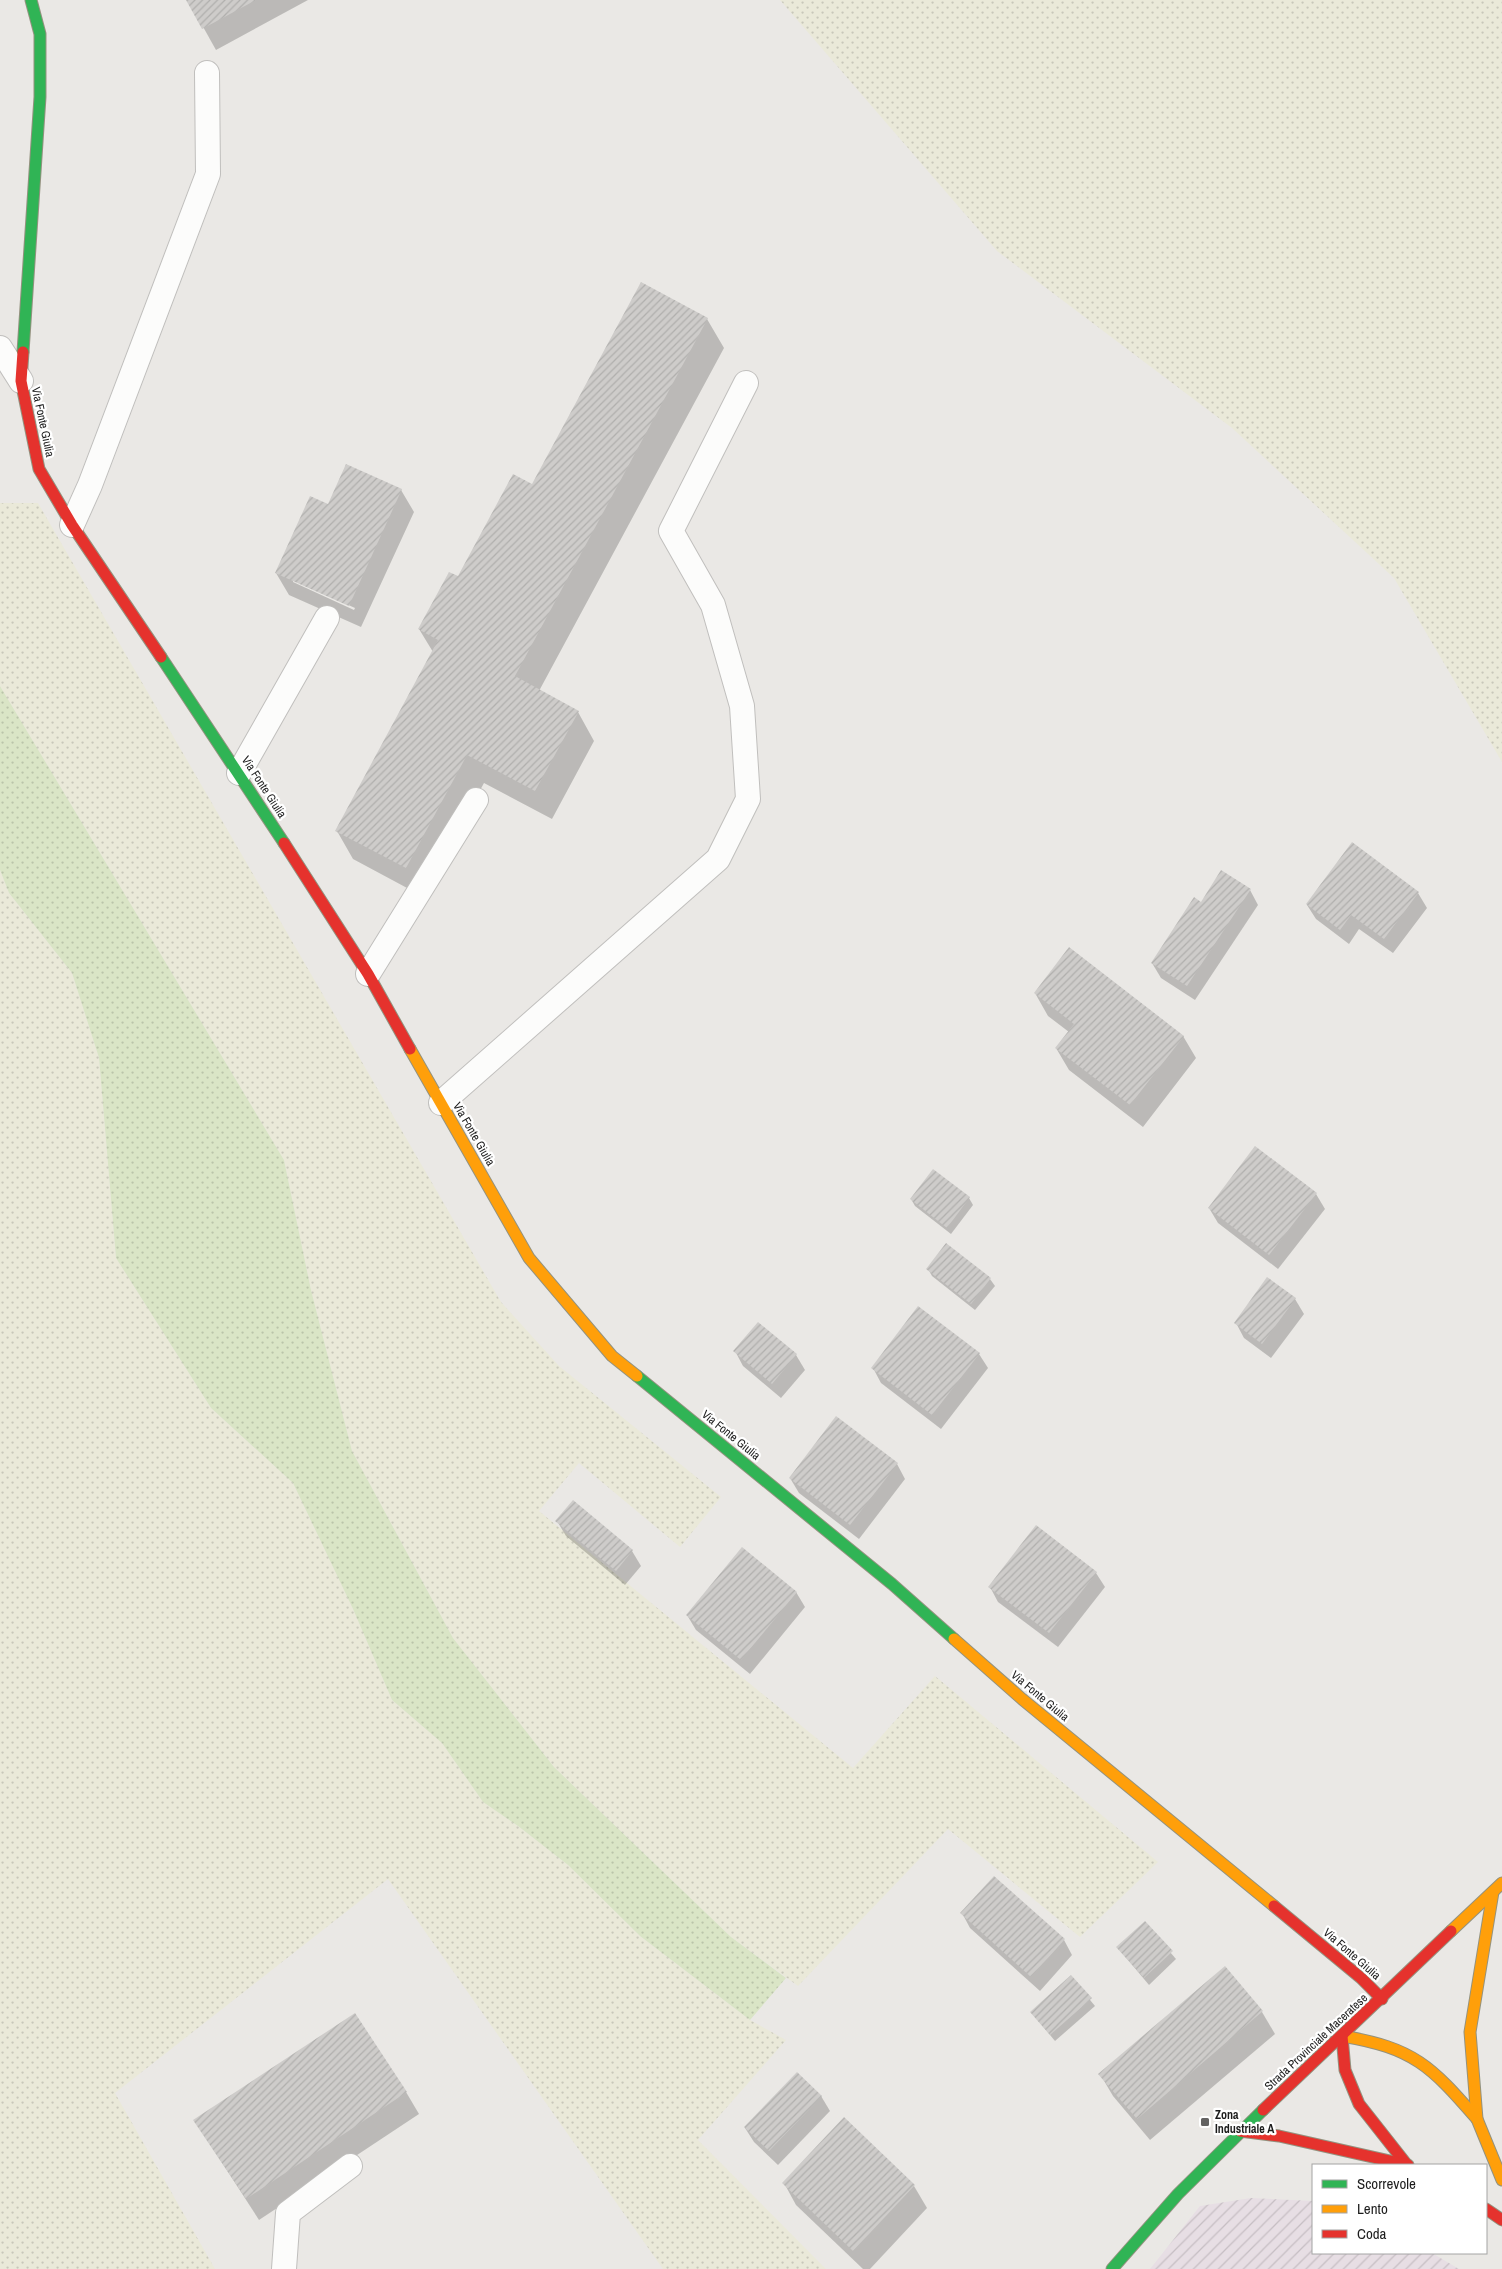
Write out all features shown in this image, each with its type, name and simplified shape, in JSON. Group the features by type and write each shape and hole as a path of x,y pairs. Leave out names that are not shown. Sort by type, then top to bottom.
{"street":[{"name":"Via Fonte Giulia","path":"31,0 40,34 40,97 21,381 39,469 72,525 239,774 368,974 529,1258 612,1356 892,1584 1022,1699 1361,1978 1382,1999"},
{"name":"Strada Provinciale Maceratese","path":"1112,2269 1178,2194 1240,2131 1382,1999 1502,1883"},
{"path":"1493,1892 1470,2032 1477,2119 1502,2180"},
{"path":"1407,2164 1359,2104 1345,2070 1342,2036 1374,2041 1408,2054 1437,2074 1477,2119"},
{"path":"1240,2131 1279,2136 1404,2164"},
{"path":"1487,2210 1502,2220"}],"lane":[{"path":"72,525 90,485 208,174 207,73"},
{"path":"0,348 21,381"},
{"path":"441,1103 718,859 748,799 742,706 713,605 671,531 746,383"},
{"path":"239,774 327,618"},
{"path":"368,974 476,800"},
{"path":"284,2269 288,2213 350,2166"}],"shaded area":[{"path":"780,0 1502,0 1502,762 1394,578 1232,428 997,251"},
{"path":"0,503 38,503 501,1302 559,1366 721,1497 680,1547 579,1463 539,1511 853,1768 935,1676 1158,1862 1080,1937 948,1829 798,1986 731,1937 554,1767 453,1638 352,1451 311,1290 284,1160 0,686"},
{"path":"0,870 9,893 72,973 99,1058 116,1258 211,1408 293,1483 353,1609 392,1700 442,1743 483,1802 518,1826 568,1865 640,1936 750,2020 786,2040 698,2140 826,2269 663,2269 388,1879 115,2093 215,2269 0,2269"},
{"path":"1251,2198 1312,2201 1312,2254 1434,2254 1459,2269 1150,2269 1200,2206"}],"green space":[{"path":"0,686 284,1160 311,1290 352,1451 453,1638 554,1767 731,1937 786,1978 750,2020 640,1936 568,1865 518,1826 483,1802 442,1743 392,1700 353,1609 293,1483 211,1408 116,1258 99,1058 72,973 9,893 0,870"}],"building":[{"path":"186,0 256,0 202,29"},
{"path":"641,282 708,318 515,676 579,711 535,791 467,755 406,868 335,831 438,640 418,629 449,572 458,576 513,474 532,484"},
{"path":"346,464 402,489 349,606 275,573 310,496 328,504"},
{"path":"1352,842 1419,892 1384,939 1351,915 1340,930 1306,904"},
{"path":"1221,870 1251,889 1187,986 1151,963 1194,897 1201,902"},
{"path":"1069,947 1184,1036 1130,1105 1055,1048 1074,1024 1034,993"},
{"path":"1255,1146 1317,1193 1269,1255 1208,1208"},
{"path":"933,1169 970,1197 947,1228 910,1199"},
{"path":"946,1243 991,1278 971,1304 926,1269"},
{"path":"1267,1277 1296,1298 1262,1344 1234,1323"},
{"path":"918,1306 980,1353 932,1415 871,1368"},
{"path":"758,1322 797,1354 772,1384 733,1351"},
{"path":"836,1416 898,1463 850,1525 789,1478"},
{"path":"573,1500 633,1550 616,1571 555,1521"},
{"path":"1036,1525 1097,1572 1049,1633 988,1587"},
{"path":"742,1547 797,1592 741,1660 686,1615"},
{"path":"994,1876 1065,1939 1031,1977 960,1913"},
{"path":"1145,1921 1173,1951 1144,1978 1116,1947"},
{"path":"1225,1966 1263,2011 1137,2119 1098,2074"},
{"path":"1071,1975 1092,1998 1050,2035 1030,2012"},
{"path":"355,2013 407,2092 246,2199 193,2120"},
{"path":"797,2072 822,2096 769,2151 744,2127"},
{"path":"844,2117 915,2185 853,2251 782,2183"}],"traffic: fast":[{"path":"23,352 40,97 40,34 31,0"},
{"path":"161,657 284,843"},
{"path":"637,1376 892,1584 954,1639"},
{"path":"1112,2269 1178,2194 1263,2110"}],"traffic: slow":[{"path":"410,1049 529,1258 612,1356 637,1376"},
{"path":"954,1639 1022,1699 1274,1906"},
{"path":"1451,1931 1502,1883"},
{"path":"1493,1892 1470,2032 1477,2119 1502,2180"},
{"path":"1342,2036 1387,2047 1419,2062 1447,2085 1477,2119"}],"traffic: jam":[{"path":"23,352 21,381 39,469 72,525 161,657"},
{"path":"284,843 368,974 410,1049"},
{"path":"1274,1906 1361,1978 1382,1999"},
{"path":"1263,2110 1451,1931"},
{"path":"1342,2036 1345,2070 1359,2104 1406,2164"},
{"path":"1240,2131 1279,2136 1404,2164"},
{"path":"1487,2210 1502,2220"}],"place":[{"name":"Zona Industriale A","path":"1205,2122"}]}
